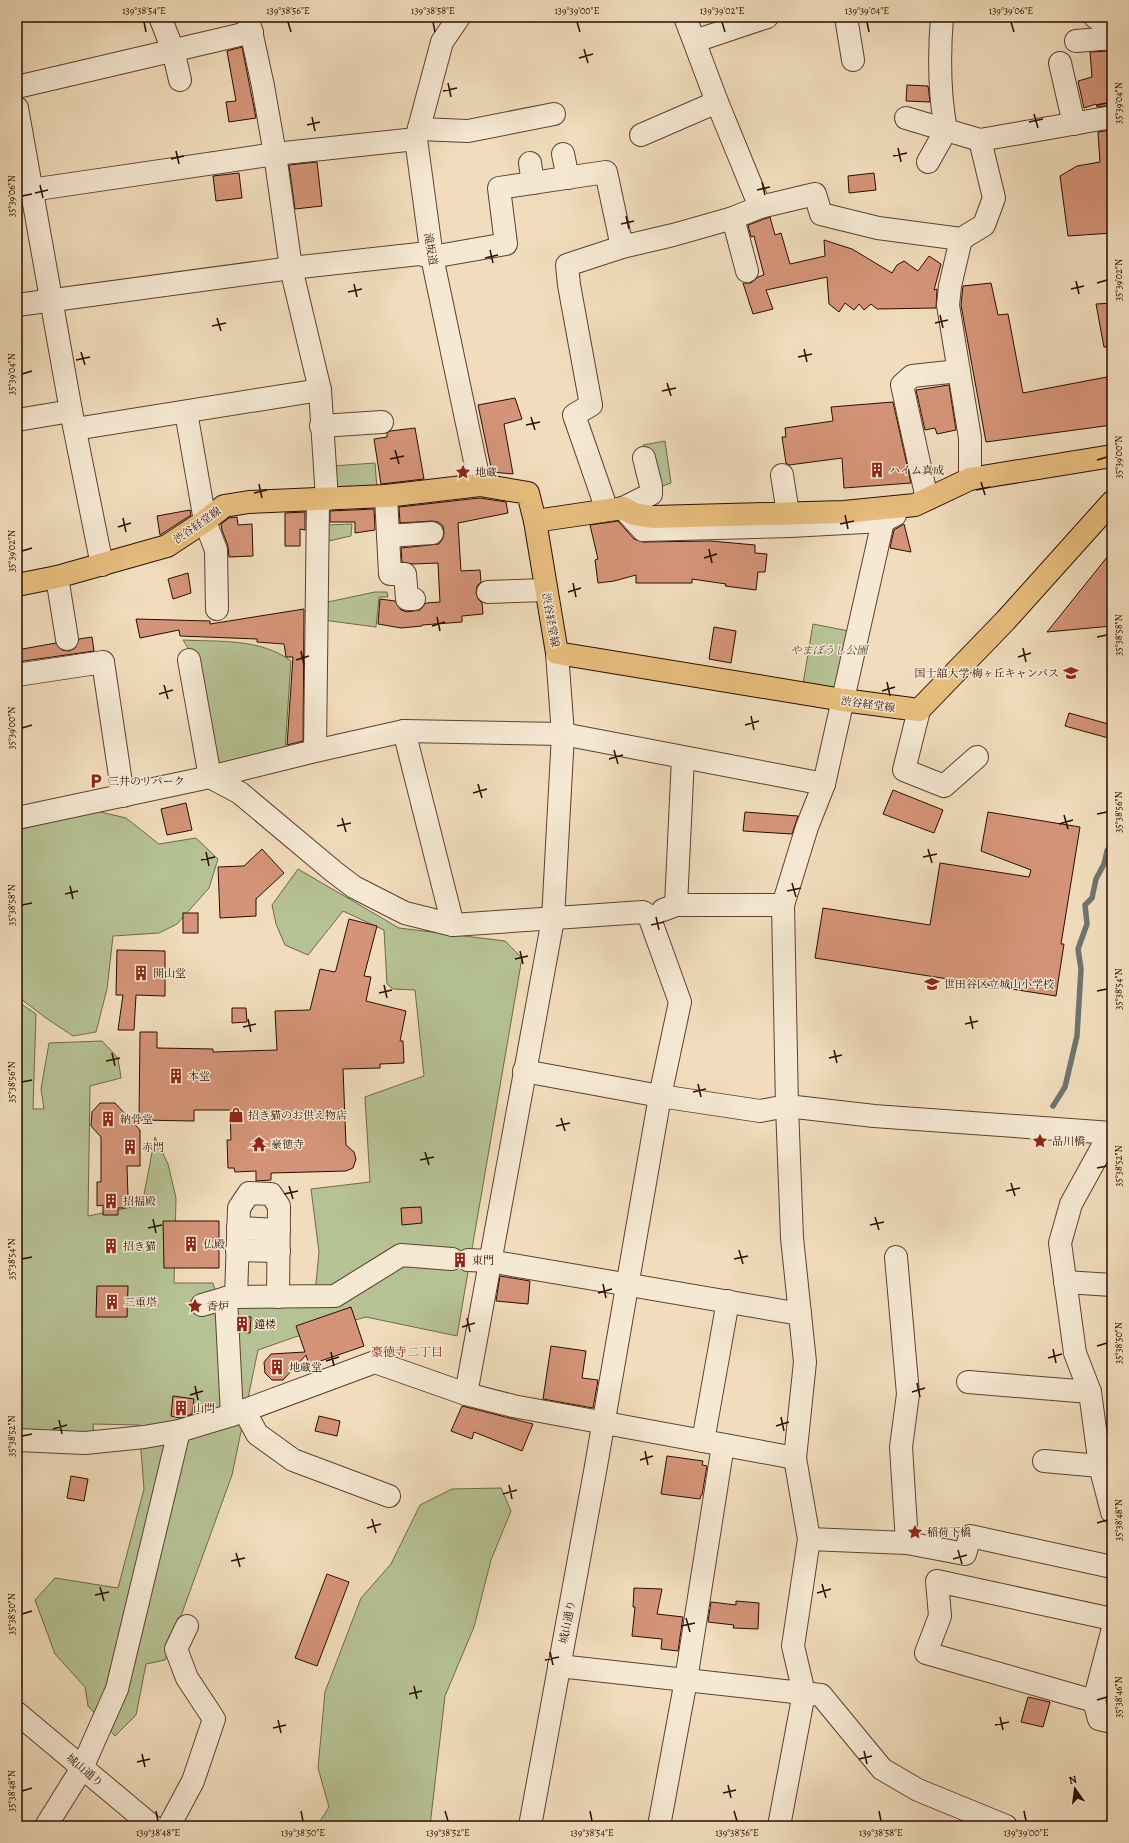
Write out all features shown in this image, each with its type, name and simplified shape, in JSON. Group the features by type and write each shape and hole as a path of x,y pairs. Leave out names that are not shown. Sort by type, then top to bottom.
{"main road":[{"path":"535,521 615,509 653,517 789,520 921,502 970,479 1112,456"},
{"name":"渋谷経堂線","path":"17,584 57,577 167,546 205,521 224,506 249,502 386,496 480,486 528,493 535,521 557,652 843,700 918,710"},
{"path":"918,710 1006,620 1112,502"}],"street":[{"path":"160,17 174,50 180,80"},
{"name":"滝坂道","path":"459,17 442,42 417,134 432,256 480,486"},
{"path":"685,17 717,102 760,207"},
{"path":"695,41 767,17"},
{"path":"846,17 853,60"},
{"path":"928,162 946,130 942,111 940,79 942,17"},
{"path":"1096,17 1112,29"},
{"path":"17,87 174,50 250,25 275,154 291,268 320,390 322,499 315,750"},
{"path":"1076,41 1112,38"},
{"path":"1060,64 1074,124"},
{"path":"640,135 717,102"},
{"path":"17,108 24,191 51,300 102,565"},
{"path":"24,191 417,134 468,131 554,114"},
{"path":"906,118 980,140 1112,117"},
{"path":"644,458 651,486 651,494 615,509 574,415 591,405 568,285 567,264 622,247 673,235 733,218 760,207 814,194 821,214 878,228 961,239 984,225 994,198 980,140"},
{"path":"563,154 568,178"},
{"path":"17,305 291,268 419,254 432,256 506,244 499,188 531,173 568,178 606,172 622,247"},
{"path":"733,218 747,271"},
{"path":"961,239 950,286 948,305 970,438 970,479"},
{"path":"782,475 789,520 883,521 921,502 902,385 912,376 959,371"},
{"path":"17,420 73,420 186,412 320,390"},
{"path":"186,412 205,521 216,550 217,609"},
{"path":"321,426 382,422"},
{"path":"386,496 390,574 405,574 407,599 414,599"},
{"path":"779,1826 804,1693 793,1646 809,1539 795,1458 804,1362 792,1238 787,1106 783,905 807,827 824,784 883,521"},
{"path":"388,536 432,533"},
{"path":"57,577 67,639"},
{"path":"488,592 546,590"},
{"path":"466,1394 489,1261 553,919 564,734 557,652"},
{"path":"189,660 210,777"},
{"path":"17,675 103,662 123,796"},
{"path":"918,710 904,770 944,786 977,757"},
{"path":"404,732 453,925"},
{"path":"17,818 210,777 315,750 404,732 564,734 824,784"},
{"path":"676,905 683,758"},
{"path":"210,777 240,793 332,871 354,887 405,913 453,925 643,912 649,916 676,905 783,905"},
{"name":"城山通り","path":"530,1826 596,1466 626,1284 660,1096 680,1002 649,916"},
{"path":"524,1070 660,1096 760,1111 787,1106 874,1116 1111,1133 1071,1204 1060,1243 1075,1353 1090,1392 1100,1466 1112,1512"},
{"path":"278,1297 279,1206 271,1194 249,1193 239,1208 237,1250 231,1297 238,1412 257,1434 293,1460 388,1496"},
{"path":"238,1228 279,1230"},
{"path":"237,1250 279,1251"},
{"path":"202,1305 231,1297 335,1296 401,1255 489,1261 800,1314"},
{"path":"896,1257 908,1394 901,1447 907,1543"},
{"path":"1065,1282 1112,1285"},
{"path":"659,1826 686,1680 728,1301"},
{"path":"17,1440 85,1443 144,1437 180,1431 238,1412 375,1362 466,1394 512,1406 795,1458"},
{"path":"968,1382 1090,1392"},
{"path":"46,1826 82,1768 117,1688 180,1431"},
{"path":"1044,1461 1100,1466"},
{"path":"809,1539 907,1543 965,1554 970,1536 1112,1567"},
{"path":"1094,1701 926,1654 940,1616 937,1581 1112,1619"},
{"path":"169,1826 193,1781 214,1719 187,1678 176,1649 187,1626"},
{"path":"1112,1632 1094,1701 1099,1719 1112,1722"},
{"path":"559,1666 821,1695 882,1769 918,1790 1006,1826"},
{"name":"城山通り","path":"17,1713 152,1826"}],"green space":[{"path":"665,441 671,483 660,487 652,482 643,445"},
{"path":"375,463 377,489 336,491 332,466"},
{"path":"352,524 351,536 324,542 324,525"},
{"path":"375,592 387,592 388,597 379,597 376,627 323,620 323,603"},
{"name":"やまぼうし公園","path":"813,624 854,632 839,697 802,690"},
{"path":"183,640 225,641 253,645 266,648 291,661 285,750 213,766 195,659"},
{"path":"96,811 126,818 159,844 196,838 218,859 209,888 177,924 159,933 113,936 107,989 96,1032 73,1036 17,996 17,830"},
{"path":"298,869 399,928 505,941 522,958 457,1336 366,1317 295,1337 258,1350 232,1475 165,1660 146,1664 136,1715 115,1736 88,1706 85,1687 55,1654 35,1600 55,1578 118,1588 144,1489 139,1425 93,1424 94,1434 17,1431 17,1001 36,1014 33,1109 44,1109 41,1089 49,1043 102,1041 118,1058 121,1078 90,1086 88,1216 142,1205 155,1137 168,1164 176,1198 174,1283 213,1283 220,1307 314,1304 319,1252 311,1189 370,1182 365,1097 424,1076 415,990 393,989 387,984 384,930 343,911 308,955 285,945 276,924 272,905"},
{"path":"501,1488 511,1511 491,1560 474,1627 445,1696 430,1826 317,1826 329,1807 318,1768 325,1692 361,1598 391,1564 420,1505 452,1489"}],"building":[{"path":"242,47 256,118 229,122 226,102 236,101 227,51"},
{"path":"1110,51 1112,63 1112,105 1097,107 1096,104 1084,108 1078,81 1092,77 1090,52"},
{"path":"907,85 928,86 930,102 906,101"},
{"path":"1112,130 1112,233 1068,236 1060,176 1077,166 1100,162 1098,132"},
{"path":"317,162 322,206 295,209 289,165"},
{"path":"239,173 242,198 216,201 213,176"},
{"path":"874,173 876,190 849,193 848,176"},
{"path":"770,217 775,235 781,233 790,264 825,256 824,240 852,249 892,273 897,265 904,261 918,271 929,256 941,264 934,290 937,289 936,308 877,309 871,304 864,310 859,304 854,310 845,303 839,312 829,304 827,277 766,290 773,309 753,314 743,283 751,283 758,277 764,275 754,236 751,237 748,225"},
{"path":"991,283 998,315 1008,314 1023,393 1112,376 1112,425 986,442 961,305 963,286"},
{"path":"1112,303 1112,347 1104,347 1096,304"},
{"path":"949,385 956,430 937,434 935,428 925,430 916,390"},
{"path":"515,398 522,419 504,424 513,474 492,472 478,405"},
{"path":"893,402 911,483 844,488 842,458 789,465 786,463 782,437 786,437 785,428 833,421 831,407"},
{"path":"415,428 424,479 381,484 374,439 387,437 387,433 390,431"},
{"path":"480,498 506,502 508,513 458,523 461,571 480,570 481,582 477,586 476,593 478,599 482,603 483,614 462,616 462,622 401,628 378,624 380,599 395,601 401,610 407,612 420,610 426,603 440,602 438,563 413,564 402,562 401,548 439,544 443,538 443,526 438,522 432,521 400,523 399,507"},
{"path":"374,509 375,530 355,533 355,522 330,522 330,511"},
{"path":"190,510 191,515 160,535 157,516"},
{"path":"305,512 305,530 300,529 300,546 285,546 285,513"},
{"path":"237,517 238,525 252,524 253,556 229,557 228,546 221,524 229,518"},
{"path":"618,521 634,539 643,542 711,541 755,545 755,553 767,554 765,572 758,572 756,590 725,586 726,584 692,579 692,583 636,583 636,575 614,581 598,583 595,560 598,559 590,525"},
{"path":"904,524 911,552 890,548 894,530"},
{"path":"1112,551 1112,626 1047,632"},
{"path":"188,573 191,593 173,599 168,579"},
{"path":"304,609 303,741 287,745 293,657 286,657 284,644 257,642 257,639 180,636 179,630 140,638 136,619 210,621 210,624"},
{"path":"714,627 736,631 731,663 709,659"},
{"path":"92,637 94,651 17,662 17,650 56,643 62,650 69,651 75,648 79,639"},
{"path":"1069,713 1112,725 1112,739 1065,726"},
{"path":"893,790 943,810 934,833 883,814"},
{"path":"186,803 192,830 167,835 161,809"},
{"path":"745,812 798,816 792,834 743,831"},
{"path":"988,812 1080,827 1061,944 1064,944 1056,996 815,958 823,908 930,925 940,863 1029,877 1031,870 981,851"},
{"path":"262,849 284,873 256,899 256,916 220,918 218,867 244,866"},
{"path":"183,913 198,913 198,933 183,933"},
{"path":"349,919 377,926 364,976 371,977 366,1001 406,1011 400,1041 403,1041 404,1063 380,1064 380,1068 343,1069 346,1145 354,1152 356,1159 353,1168 346,1171 271,1173 271,1180 256,1181 256,1171 235,1172 234,1168 228,1168 227,1140 231,1140 230,1110 194,1110 194,1121 139,1120 140,1032 157,1032 157,1048 213,1049 213,1052 277,1050 275,1011 310,1010 320,969 335,972 336,970"},
{"name":"開山堂","path":"117,950 165,951 165,996 136,995 134,1030 118,1030 123,995 116,995"},
{"path":"232,1008 246,1008 247,1022 232,1023"},
{"path":"100,1103 115,1103 140,1130 140,1166 127,1166 128,1197 125,1197 125,1208 118,1208 118,1215 103,1215 103,1205 97,1206 97,1182 101,1182 101,1137 91,1126 92,1112"},
{"path":"421,1207 422,1223 402,1225 401,1208"},
{"name":"仏殿","path":"163,1221 219,1221 219,1268 164,1268"},
{"path":"500,1276 530,1281 528,1304 496,1301"},
{"name":"三重塔","path":"97,1286 128,1286 127,1317 96,1317"},
{"path":"351,1307 364,1346 309,1365 306,1355 283,1380 272,1380 265,1373 264,1362 271,1354 305,1352 296,1326"},
{"name":"鐘楼","path":"239,1316 251,1317 250,1333 240,1332"},
{"path":"551,1346 586,1351 582,1378 598,1380 593,1408 543,1399"},
{"name":"山門","path":"173,1396 194,1399 192,1414 180,1418 171,1416"},
{"path":"462,1406 533,1424 522,1451 474,1432 472,1439 451,1431"},
{"path":"319,1416 340,1421 337,1436 315,1431"},
{"path":"667,1456 703,1461 702,1465 707,1466 700,1499 661,1494"},
{"path":"71,1476 88,1479 84,1501 67,1498"},
{"path":"327,1574 349,1582 317,1666 295,1658"},
{"path":"634,1588 662,1589 657,1614 683,1617 678,1651 661,1649 662,1639 632,1636 635,1607 633,1607"},
{"path":"736,1601 759,1603 758,1629 733,1628 734,1625 708,1622 711,1602 736,1605"},
{"path":"1028,1697 1050,1702 1043,1727 1021,1722"}],"waterway":[{"path":"1053,1106 1065,1087 1077,1036 1081,969 1078,949 1087,924 1085,905 1092,898 1096,879 1104,864 1107,851 1112,843"}],"place":[{"name":"ハイム真成","path":"877,470"},
{"name":"地蔵","path":"463,472"},
{"name":"国士舘大学 梅ヶ丘キャンパス","path":"1071,673"},
{"name":"三井のリパーク","path":"96,781"},
{"name":"開山堂","path":"141,973"},
{"name":"世田谷区立城山小学校","path":"932,984"},
{"name":"本堂","path":"176,1076"},
{"name":"招き猫のお供え物店","path":"236,1115"},
{"name":"納骨堂","path":"108,1119"},
{"name":"品川橋","path":"1040,1141"},
{"name":"豪徳寺","path":"259,1144"},
{"name":"赤門","path":"130,1147"},
{"name":"招福殿","path":"111,1201"},
{"name":"仏殿","path":"191,1244"},
{"name":"招き猫","path":"111,1246"},
{"name":"東門","path":"460,1260"},
{"name":"三重塔","path":"112,1302"},
{"name":"香炉","path":"195,1306"},
{"name":"鐘楼","path":"242,1324"},
{"name":"地蔵堂","path":"277,1367"},
{"name":"山門","path":"181,1408"},
{"name":"稲荷下橋","path":"915,1532"}],"district":[{"name":"豪徳寺二丁目","path":"407,1352"}]}
